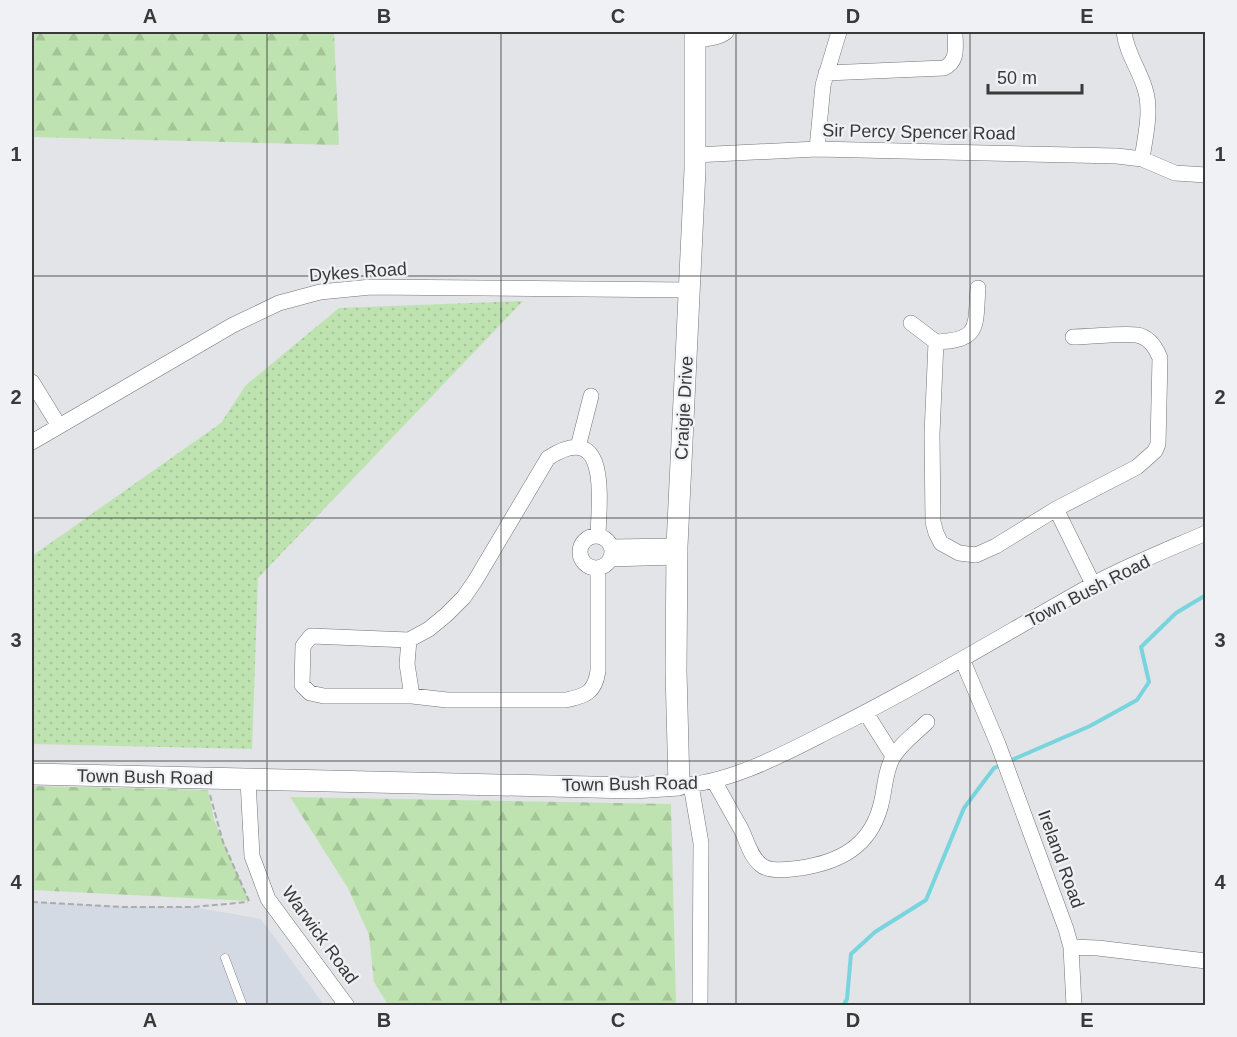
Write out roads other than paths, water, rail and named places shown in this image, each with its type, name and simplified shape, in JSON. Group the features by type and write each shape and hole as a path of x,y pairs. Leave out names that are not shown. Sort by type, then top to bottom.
{"street":[{"path":"817,149 823,85 839,32"},
{"path":"826,73 944,68 950,65 955,58 955,32"},
{"path":"1124,32 1128,52 1145,88 1147,100 1148,115 1142,159"},
{"path":"695,36 724,33"},
{"name":"Craigie Drive","path":"685,785 676,671 677,551 689,290 701,160 695,36"},
{"name":"Sir Percy Spencer Road","path":"701,160 817,149 1117,156 1142,159 1175,173 1206,175"},
{"name":"Dykes Road","path":"32,442 233,325 279,303 300,296 371,287 689,290"},
{"path":"911,323 936,342 963,339 972,332 975,324 978,288"},
{"path":"936,342 932,435 933,522 941,543 960,552 976,555 996,546 1056,509 1137,467 1155,451 1158,444 1160,358 1157,349 1150,341 1138,335 1073,337"},
{"path":"32,382 59,426"},
{"path":"578,447 591,396"},
{"path":"578,447 589,452 594,458 599,475 598,536 608,542 598,671 591,691 580,697 566,700 447,700 412,696 324,696 310,693 302,685 303,646 311,636 409,640 429,629 446,615 464,597 548,458 562,450 578,447"},
{"path":"1056,509 1093,584"},
{"name":"Town Bush Road","path":"32,774 633,788 714,781 777,757 866,713 1093,584 1206,533"},
{"path":"598,536 584,542 580,551 580,557 586,564 606,558 677,551"},
{"path":"409,640 407,664 412,696"},
{"name":"Ireland Road","path":"962,659 998,744 1066,929 1071,947 1074,1005"},
{"path":"866,713 893,756"},
{"path":"714,781 756,860 768,869 790,869 832,861 857,847 872,828 881,805 884,784 893,756 927,722"},
{"name":"Warwick Road","path":"248,780 252,856 268,899 347,1005"},
{"path":"685,785 701,843 700,1005"},
{"path":"1071,947 1206,961"}],"lane":[{"path":"225,958 243,1005"}],"waterway":[{"path":"1007,762 1090,726 1137,700 1149,682 1141,647 1176,613 1206,595"},
{"path":"843,1006 847,999 851,954 875,932 926,900 964,808 994,768 1001,765"}]}
